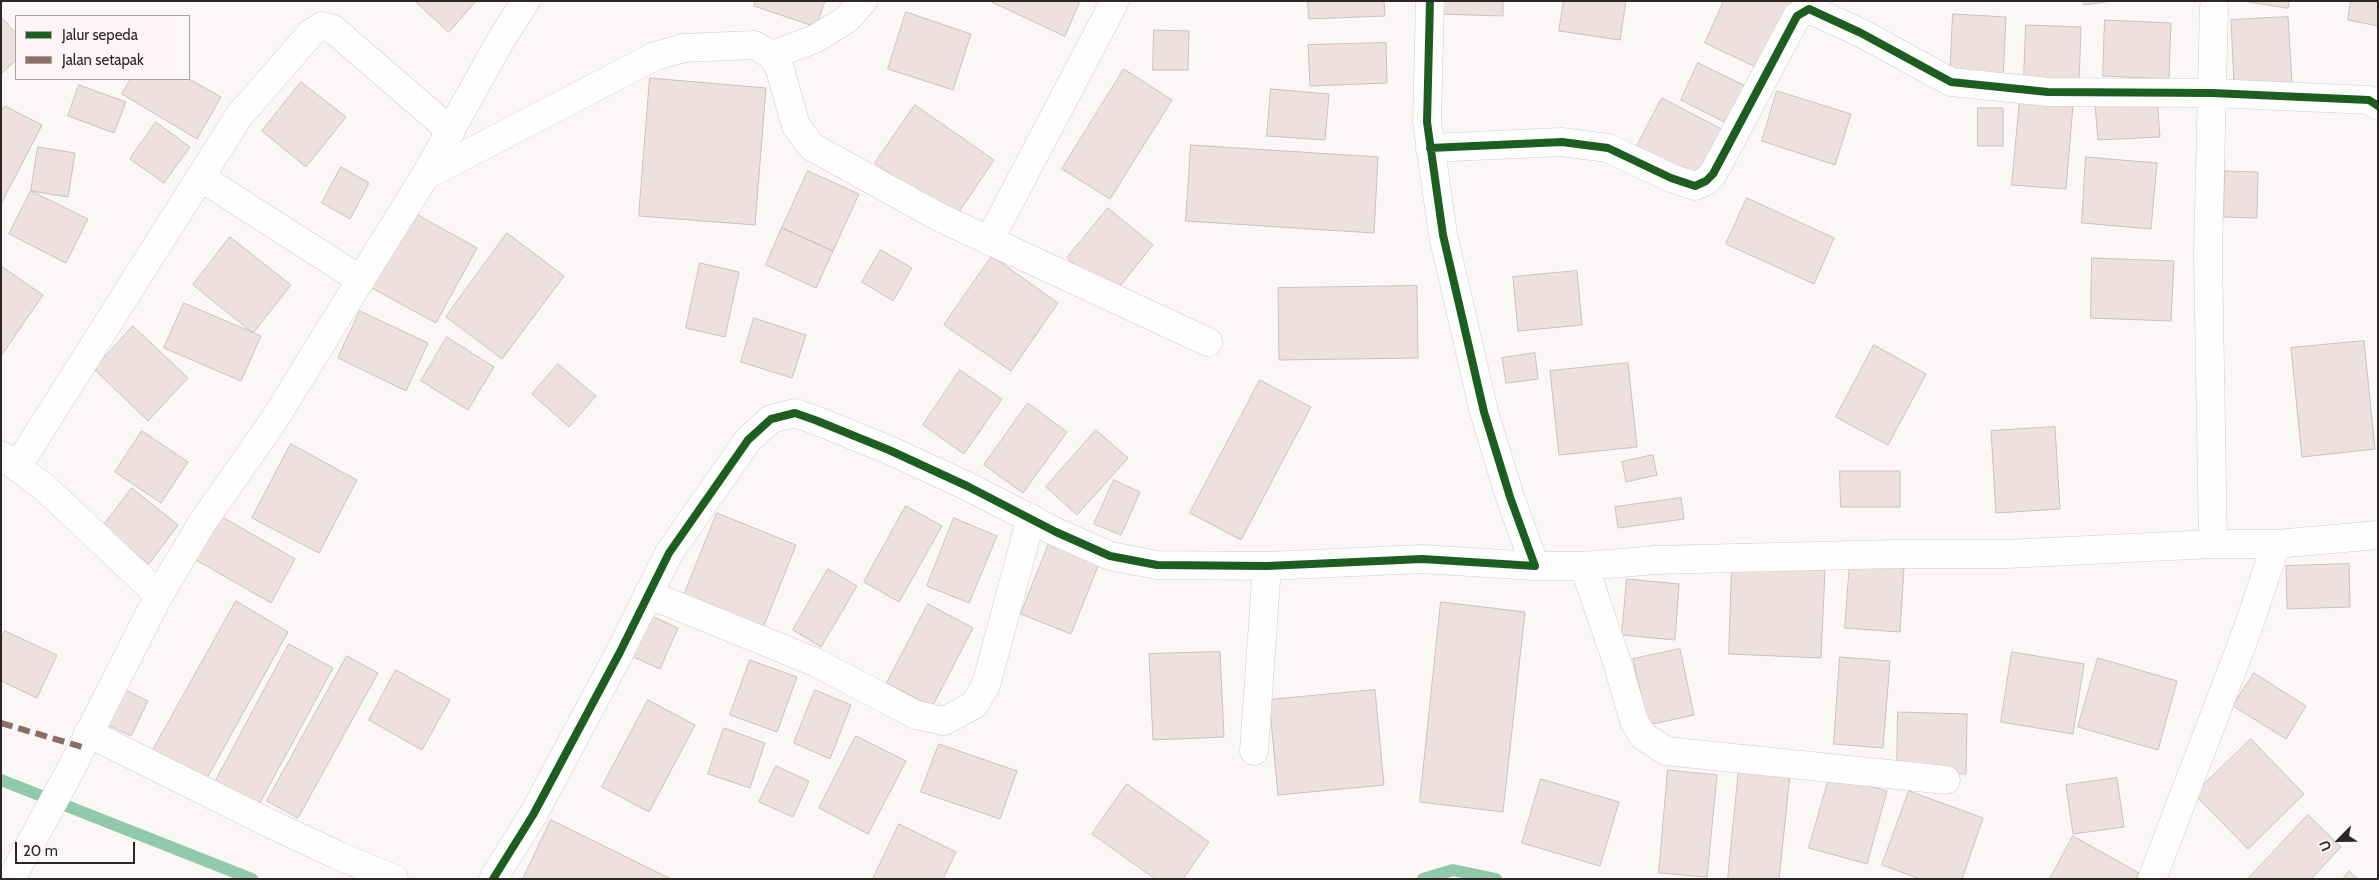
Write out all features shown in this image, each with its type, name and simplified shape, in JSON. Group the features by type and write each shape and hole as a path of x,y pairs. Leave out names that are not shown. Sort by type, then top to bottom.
{"street":[{"path":"11,879 70,771 88,732 159,595 202,523 274,420 425,176 526,1"},
{"path":"772,55 814,39 847,19 863,1"},
{"path":"989,241 1115,1"},
{"path":"1430,1 1428,122 1443,235 1482,403 1510,497 1535,566"},
{"path":"2213,544 2208,252 2214,7"},
{"path":"1430,148 1562,142 1608,148 1671,178 1694,186 1706,181 1714,174 1797,16 1809,9 1861,33 1952,82 2048,92 2212,93 2369,100 2378,106"},
{"path":"159,595 45,488 9,461 239,116 311,33 322,26 333,29 343,36 450,131"},
{"path":"425,176 655,56 684,48 721,45 754,46 772,55 780,69 796,126 812,147 941,218 1208,342"},
{"path":"200,177 360,280"},
{"path":"494,879 533,815 620,652 669,553 748,440 771,420 796,413 889,450 1031,518 1056,532 1110,556 1157,565 1267,566 1422,559 1535,566 1584,566 1656,560 1895,554 2006,554 2213,544 2276,544 2378,536"},
{"path":"648,594 815,662 916,715 944,721 974,705 986,685 1031,518"},
{"path":"2152,879 2248,628 2276,544"},
{"path":"1254,751 1267,566"},
{"path":"1584,566 1618,665 1634,721 1643,736 1666,751 1946,780"},
{"path":"88,732 273,825 394,879"}],"building":[{"path":"415,1 476,1 449,32"},
{"path":"756,1 825,1 816,27 754,6"},
{"path":"990,1 1080,1 1065,36"},
{"path":"1308,1 1384,1 1385,16 1309,19"},
{"path":"1439,1 1503,1 1503,16 1439,14"},
{"path":"1564,1 1626,1 1620,40 1559,31"},
{"path":"1724,1 1792,1 1760,69 1705,43"},
{"path":"2083,1 2111,1 2084,5"},
{"path":"2244,1 2289,1 2288,8"},
{"path":"2351,1 2378,1 2378,26 2348,20"},
{"path":"906,12 971,34 953,90 888,69"},
{"path":"1953,14 2006,17 2003,79 1950,76"},
{"path":"1,17 15,32 15,61 1,74"},
{"path":"2288,17 2292,82 2234,85 2231,20"},
{"path":"2105,20 2171,23 2169,79 2103,76"},
{"path":"2026,25 2081,27 2079,83 2024,81"},
{"path":"1154,30 1189,31 1188,70 1153,70"},
{"path":"1386,43 1387,83 1310,86 1308,45"},
{"path":"1698,63 1754,90 1736,128 1681,100"},
{"path":"1124,69 1172,100 1110,199 1062,169"},
{"path":"650,78 766,88 755,225 639,216"},
{"path":"130,80 190,80 221,97 197,139 122,94"},
{"path":"301,82 346,117 306,167 262,131"},
{"path":"79,85 126,102 114,133 68,116"},
{"path":"1271,89 1329,94 1325,140 1267,136"},
{"path":"1777,91 1851,114 1835,165 1762,141"},
{"path":"1662,98 1725,131 1700,179 1637,146"},
{"path":"2020,99 2073,105 2066,189 2012,185"},
{"path":"2157,99 2160,137 2098,140 2095,103"},
{"path":"915,105 994,160 955,218 875,163"},
{"path":"5,106 42,125 1,204 1,113"},
{"path":"1978,108 2003,108 2003,146 1978,146"},
{"path":"156,122 190,147 164,183 130,159"},
{"path":"1191,145 1378,157 1374,233 1186,221"},
{"path":"38,147 75,153 68,197 31,191"},
{"path":"2086,157 2157,163 2151,229 2082,223"},
{"path":"341,167 369,183 350,219 322,203"},
{"path":"808,171 859,194 833,251 782,228"},
{"path":"2225,171 2258,172 2257,218 2224,217"},
{"path":"31,191 88,219 66,263 9,234"},
{"path":"1747,198 1834,238 1814,284 1726,244"},
{"path":"1108,208 1153,245 1112,296 1067,258"},
{"path":"411,211 477,248 436,323 370,287"},
{"path":"782,228 833,251 816,288 766,265"},
{"path":"507,233 564,276 502,359 446,317"},
{"path":"230,237 291,285 253,333 193,285"},
{"path":"881,250 912,268 893,301 862,282"},
{"path":"992,256 1058,303 1011,371 944,325"},
{"path":"2092,258 2174,261 2171,321 2091,318"},
{"path":"700,263 739,272 725,337 686,328"},
{"path":"1,266 43,295 1,356"},
{"path":"1577,271 1582,325 1518,331 1513,277"},
{"path":"1417,286 1418,358 1279,360 1278,288"},
{"path":"184,303 261,336 241,381 164,348"},
{"path":"360,311 428,343 406,391 338,358"},
{"path":"754,318 806,335 792,378 741,362"},
{"path":"133,326 188,378 148,421 94,369"},
{"path":"447,337 494,367 468,410 421,381"},
{"path":"2364,341 2375,449 2302,457 2291,348"},
{"path":"1874,345 1926,374 1888,445 1836,417"},
{"path":"1535,353 1538,379 1506,383 1502,358"},
{"path":"1628,363 1637,447 1559,455 1550,371"},
{"path":"558,364 596,396 569,427 532,394"},
{"path":"960,370 1002,399 964,454 923,425"},
{"path":"1260,380 1311,407 1241,540 1190,513"},
{"path":"1028,403 1067,432 1023,493 984,465"},
{"path":"2055,427 2060,509 1996,513 1991,431"},
{"path":"1096,430 1128,458 1077,515 1046,487"},
{"path":"142,431 188,462 161,503 115,472"},
{"path":"291,444 357,480 319,553 252,518"},
{"path":"1653,455 1657,475 1626,482 1622,462"},
{"path":"1840,471 1900,471 1900,507 1841,507"},
{"path":"1114,480 1140,492 1121,535 1094,524"},
{"path":"132,488 178,525 149,564 102,527"},
{"path":"1681,498 1684,519 1618,528 1615,507"},
{"path":"906,506 942,526 899,602 864,582"},
{"path":"214,512 295,559 271,603 189,556"},
{"path":"717,513 796,545 763,628 684,595"},
{"path":"954,518 997,536 969,603 927,586"},
{"path":"1050,541 1100,561 1071,634 1021,614"},
{"path":"1850,563 1904,568 1900,632 1845,628"},
{"path":"2349,564 2350,607 2287,609 2286,566"},
{"path":"1732,567 1825,570 1821,658 1729,654"},
{"path":"828,569 857,586 821,647 793,630"},
{"path":"1627,579 1679,584 1675,640 1622,635"},
{"path":"236,601 288,632 206,780 153,750"},
{"path":"1441,602 1525,612 1503,812 1420,802"},
{"path":"928,604 973,628 932,707 887,683"},
{"path":"641,611 678,628 660,669 623,652"},
{"path":"5,631 57,655 37,698 1,681 1,640"},
{"path":"289,644 333,668 256,810 213,786"},
{"path":"1680,649 1694,715 1648,725 1633,659"},
{"path":"1220,652 1224,737 1153,740 1149,654"},
{"path":"2012,652 2084,664 2073,734 2001,722"},
{"path":"347,656 378,673 298,818 267,801"},
{"path":"1840,657 1890,661 1883,748 1834,744"},
{"path":"2098,658 2177,681 2158,750 2078,727"},
{"path":"750,660 797,677 777,732 730,715"},
{"path":"396,670 450,700 422,750 369,720"},
{"path":"2254,673 2306,706 2286,739 2233,706"},
{"path":"117,686 148,701 131,736 101,722"},
{"path":"815,690 851,705 830,759 794,743"},
{"path":"1375,690 1384,785 1278,795 1269,700"},
{"path":"648,700 695,725 649,812 602,787"},
{"path":"1898,712 1967,714 1966,774 1897,772"},
{"path":"724,728 765,743 750,788 708,774"},
{"path":"856,736 906,761 868,834 819,808"},
{"path":"2251,739 2304,794 2248,849 2194,794"},
{"path":"939,744 1017,771 1000,819 921,792"},
{"path":"776,766 809,781 793,817 759,802"},
{"path":"1739,769 1790,775 1779,879 1728,879"},
{"path":"1668,770 1717,775 1707,877 1659,873"},
{"path":"1830,775 1887,791 1867,864 1809,848"},
{"path":"2117,778 2124,827 2073,834 2066,785"},
{"path":"1541,779 1619,802 1600,866 1522,843"},
{"path":"1127,784 1209,842 1183,879 1155,879 1092,834"},
{"path":"1909,791 1983,818 1962,879 1920,879 1882,865"},
{"path":"2308,815 2341,847 2311,879 2248,879"},
{"path":"551,820 671,879 523,879"},
{"path":"899,824 956,852 943,879 873,879"},
{"path":"2073,836 2139,873 2136,879 2050,879"},
{"path":"2349,871 2358,879 2343,879"}],"waterway":[{"path":"1,780 252,879"},
{"path":"1423,879 1453,870 1496,879"}],"marked path":[{"path":"1,723 82,747"}],"cycle path":[{"path":"493,879 533,815 620,652 669,553 748,440 771,419 795,413 815,420 889,450 967,486 1056,532 1110,556 1157,565 1267,566 1422,559 1535,566 1510,497 1484,412 1443,235 1427,122 1430,1"},
{"path":"1430,148 1562,142 1608,148 1671,178 1695,186 1706,181 1713,174 1797,16 1809,9 1861,33 1951,82 2048,92 2212,93 2369,100 2378,106"}]}
